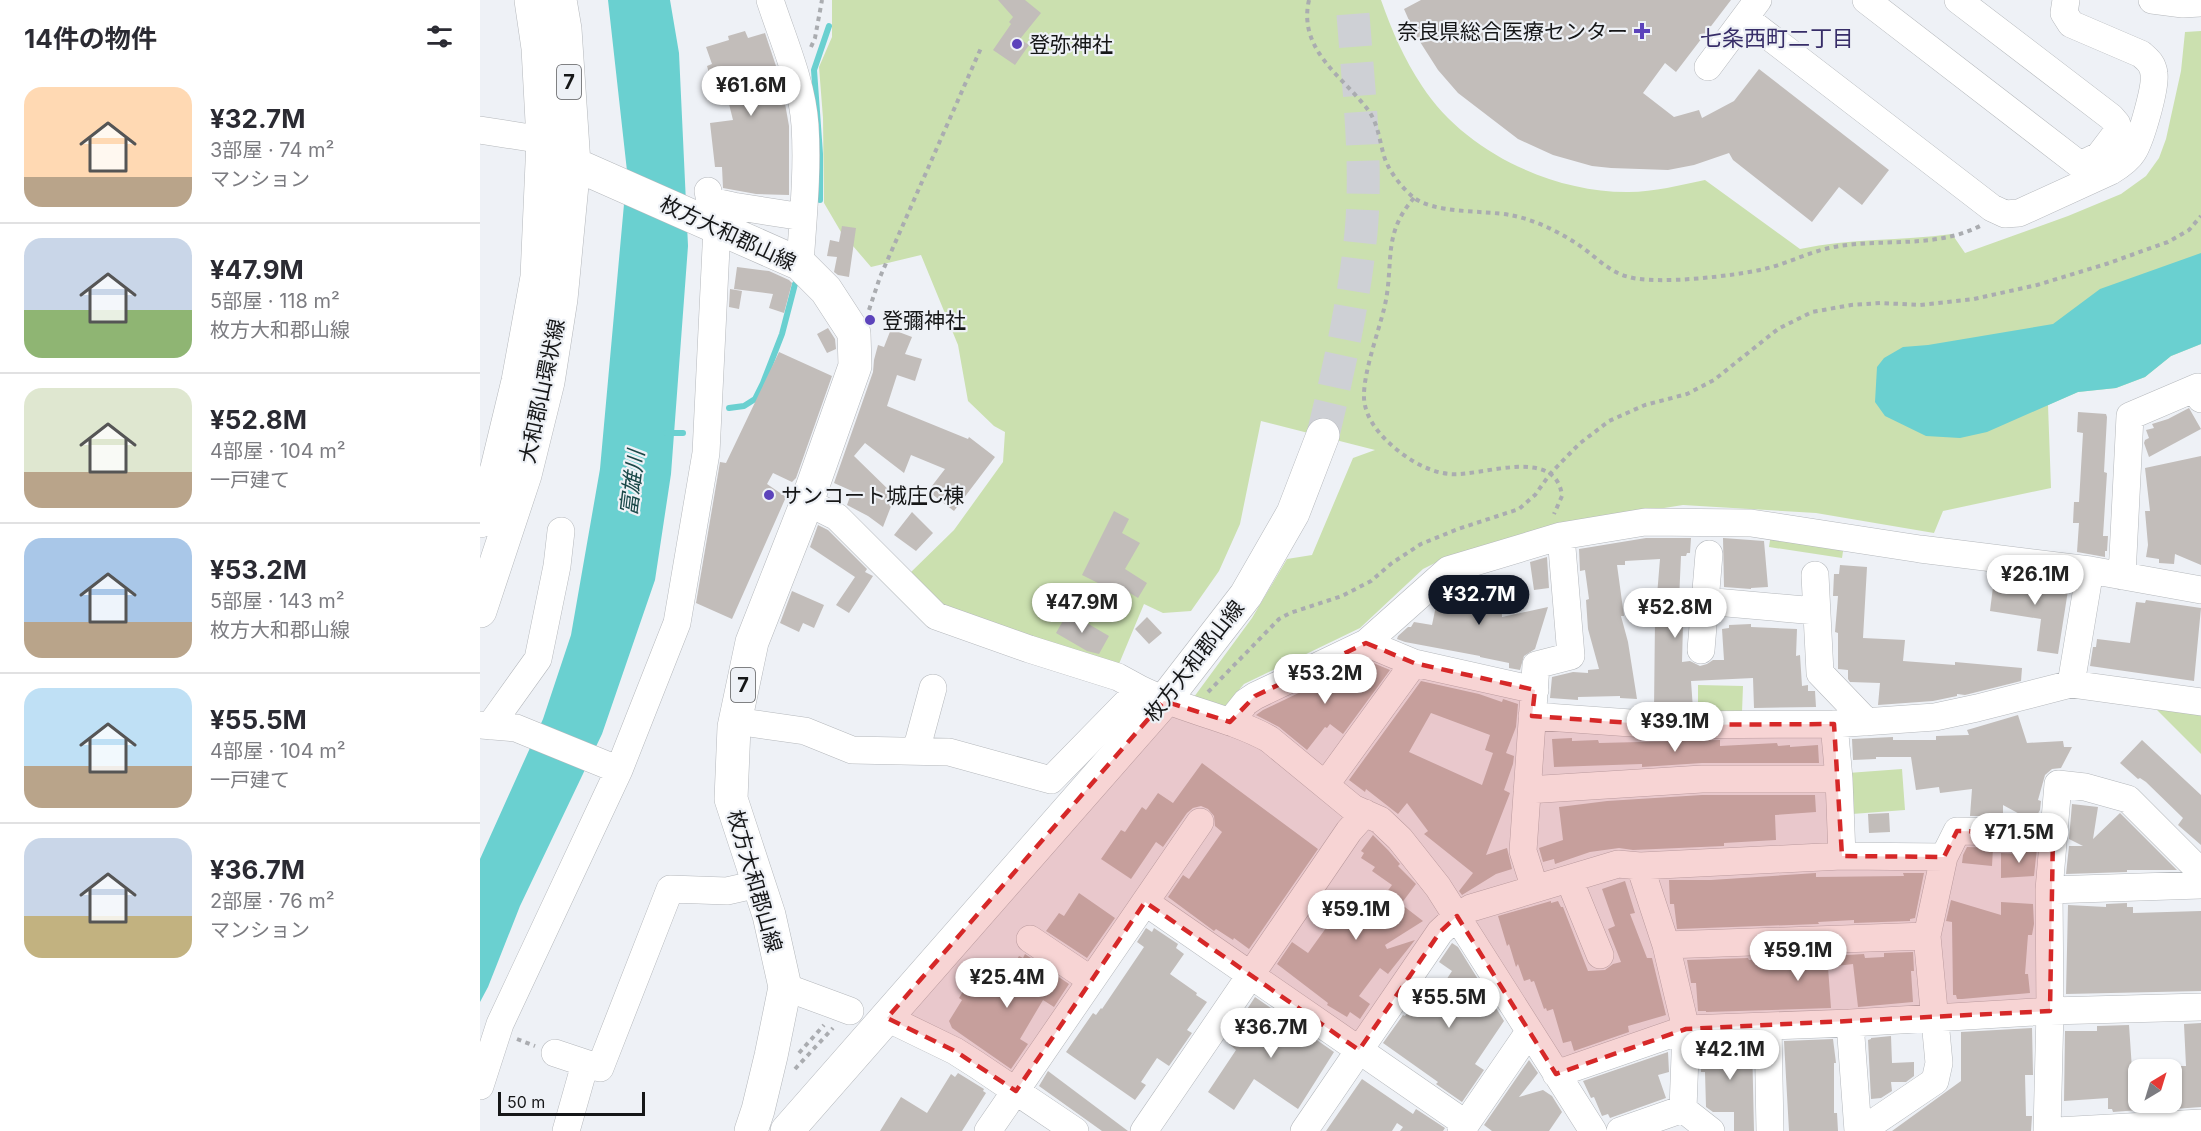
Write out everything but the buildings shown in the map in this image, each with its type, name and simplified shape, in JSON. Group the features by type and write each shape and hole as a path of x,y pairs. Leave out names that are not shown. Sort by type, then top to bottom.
{"main road":[{"name":"7","path":"531,0 538,48 543,140"},
{"name":"7","path":"560,0 584,168"},
{"name":"枚方大和郡山線","path":"543,140 584,168 726,222 800,264 826,290 854,333 855,366 807,502 752,642 735,721 731,799 769,915 785,987 766,1078 751,1131"},
{"name":"大和郡山環状線","path":"480,521 497,468 518,381 537,277 543,140"},
{"name":"大和郡山環状線","path":"480,611 525,475 548,382 584,168"},
{"name":"枚方大和郡山線","path":"787,1131 1166,700 1246,595 1293,513 1323,435"}],"street":[{"path":"770,0 796,77 805,123 800,264"},
{"path":"1866,0 2080,165 2099,156 2118,131 2117,124 2111,117 1958,0"},
{"path":"1708,67 1751,9 1992,208 2005,214 2019,213 2111,171 2133,152 2154,85 2154,72 2150,62 2141,54 2071,24 2064,13 2066,0"},
{"path":"2162,1 2201,3"},
{"path":"480,130 543,140"},
{"path":"480,1086 497,1032 619,770 677,622 706,453 726,222 710,201 708,191"},
{"path":"726,222 803,217"},
{"path":"2122,576 2130,416 2198,387 2201,399"},
{"path":"807,502 837,517 936,616 1118,677 1166,700 1254,730 1269,739 1353,807 1380,820 1400,839 1427,871 1593,1131"},
{"path":"1230,722 1246,702 1255,696 1366,643 1448,570 1551,539 1646,522 1751,523 1920,549 2090,570 2201,590"},
{"path":"561,531 557,566 538,659 496,726 619,770"},
{"path":"1535,889 1523,851 1536,665 1571,657 1551,539"},
{"path":"1701,650 1709,554"},
{"path":"2071,684 2090,570"},
{"path":"1815,575 1820,673 1867,722"},
{"path":"1704,601 1816,611"},
{"path":"1366,643 1414,663 1534,703 1659,725 1834,724 1935,717 2071,684 2201,702"},
{"path":"1326,784 1414,663"},
{"path":"916,751 933,688"},
{"path":"735,721 805,731 852,750 949,752 1051,780 1166,700"},
{"path":"1834,724 1842,856"},
{"path":"1527,790 1702,779 1839,780"},
{"path":"2047,1131 2050,1011 2049,890 2058,784 2085,787 2128,799 2201,872"},
{"path":"1144,1131 1349,831 1365,813"},
{"path":"988,1131 1200,822"},
{"path":"1850,1023 1859,1131 1935,1081 1940,1063 1927,936 1944,857 1957,831 2054,832"},
{"path":"1304,1131 1440,932 1457,916 1471,908 1618,864 1640,866 1842,856 1944,857"},
{"path":"1640,866 1666,945 1686,1029 1683,1109"},
{"path":"1569,879 1600,955"},
{"path":"555,1053 600,1068 670,889 727,891 758,884"},
{"path":"2049,890 2201,885"},
{"path":"1145,902 1359,1050 1463,1127 1529,1032"},
{"path":"1666,945 1927,936"},
{"path":"1030,939 1091,980"},
{"path":"785,987 845,1016"},
{"path":"1556,1074 1686,1029 1850,1023 2050,1011 2201,1007"},
{"path":"887,1018 955,1051 1075,1131"},
{"path":"1768,1026 1770,1131"},
{"path":"566,1131 585,1064"},
{"path":"1620,1131 1683,1109"},
{"path":"1683,1109 1711,1131"},
{"path":"2056,1131 2201,1123"}],"path":[{"path":"796,77 815,38 822,0"},
{"path":"1309,0 1308,27 1313,44 1323,63 1370,111 1380,135 1384,158 1414,198 1445,209 1510,215 1536,223 1561,233 1605,266 1629,277 1660,279 1707,277 1763,269 1828,248 1854,244 1930,242 1964,234 2005,214"},
{"path":"867,314 880,277 981,48"},
{"path":"1414,198 1403,210 1395,225 1390,247 1388,292 1367,376 1364,398 1370,421 1396,450 1429,469 1450,474 1521,466 1536,468 1550,474 1557,482 1562,496 1551,539"},
{"path":"1166,700 1290,613 1342,596 1371,581 1392,563 1421,544 1519,509 1535,495 1550,474 1579,444 1609,421 1645,405 1687,394 1714,380 1778,329 1812,312 1851,305 1881,303 1920,305 1974,299 2037,285 2168,242 2189,230 2201,216"},
{"path":"792,1072 845,1016"},
{"path":"798,1054 826,1024"},
{"path":"497,1032 555,1053"}],"highlighted area":[{"path":"1366,643 1414,663 1535,690 1532,716 1659,725 1834,724 1842,856 1944,857 1957,831 2053,833 2050,1011 1686,1029 1556,1074 1457,916 1440,932 1359,1050 1145,902 1016,1091 955,1051 887,1018 1164,701 1230,722 1255,696"}],"green space":[{"path":"832,0 1381,0 1410,66 1440,109 1461,130 1512,164 1570,185 1600,190 1638,192 1705,180 1800,249 1838,243 1952,234 1965,253 2068,216 2121,194 2146,176 2159,158 2166,139 2181,71 2185,32 2201,31 2201,344 2171,356 2145,377 2116,388 2078,392 2048,405 2051,488 1943,511 1934,533 1816,513 1683,505 1569,523 1445,558 1423,569 1360,628 1244,684 1220,712 1194,697 1252,618 1287,559 1312,555 1353,458 1375,450 1261,421 1240,524 1219,571 1191,611 1163,613 1144,604 1116,671 952,618 908,575 954,530 1003,462 1005,432 994,426 968,401 958,345 921,255 871,267 841,232 824,203 823,118 819,67 832,37"},
{"path":"1772,527 1845,538 1842,558 1769,547"},
{"path":"1698,685 1743,686 1742,712 1698,711"},
{"path":"2150,703 2201,712 2201,754"},
{"path":"1902,769 1905,810 1852,814 1848,773"}],"water":[{"name":"富雄川","path":"608,0 670,0 679,53 688,246 671,474 655,580 602,734 520,906 480,1002 480,859 543,719 571,635 600,469 627,171"},
{"path":"2201,253 2201,344 2171,356 2145,377 2116,388 2078,392 1987,432 1960,438 1926,436 1885,416 1875,402 1877,367 1884,358 1903,347 1928,345 2053,324 2100,289"}],"waterway":[{"path":"820,200 820,154 814,70 829,26"},
{"path":"729,408 744,406 755,399 782,334 795,284"},
{"path":"666,433 683,433"}],"tunnel":[{"path":"1323,435 1350,310 1363,204 1363,146 1352,0"}],"place":[{"name":"奈良県総合医療センター","path":"1642,31"},
{"name":"登弥神社","path":"1017,44"},
{"name":"登彌神社","path":"870,320"},
{"name":"サンコート城庄C棟","path":"769,495"}],"district":[{"name":"七条西町二丁目","path":"1777,38"}]}
